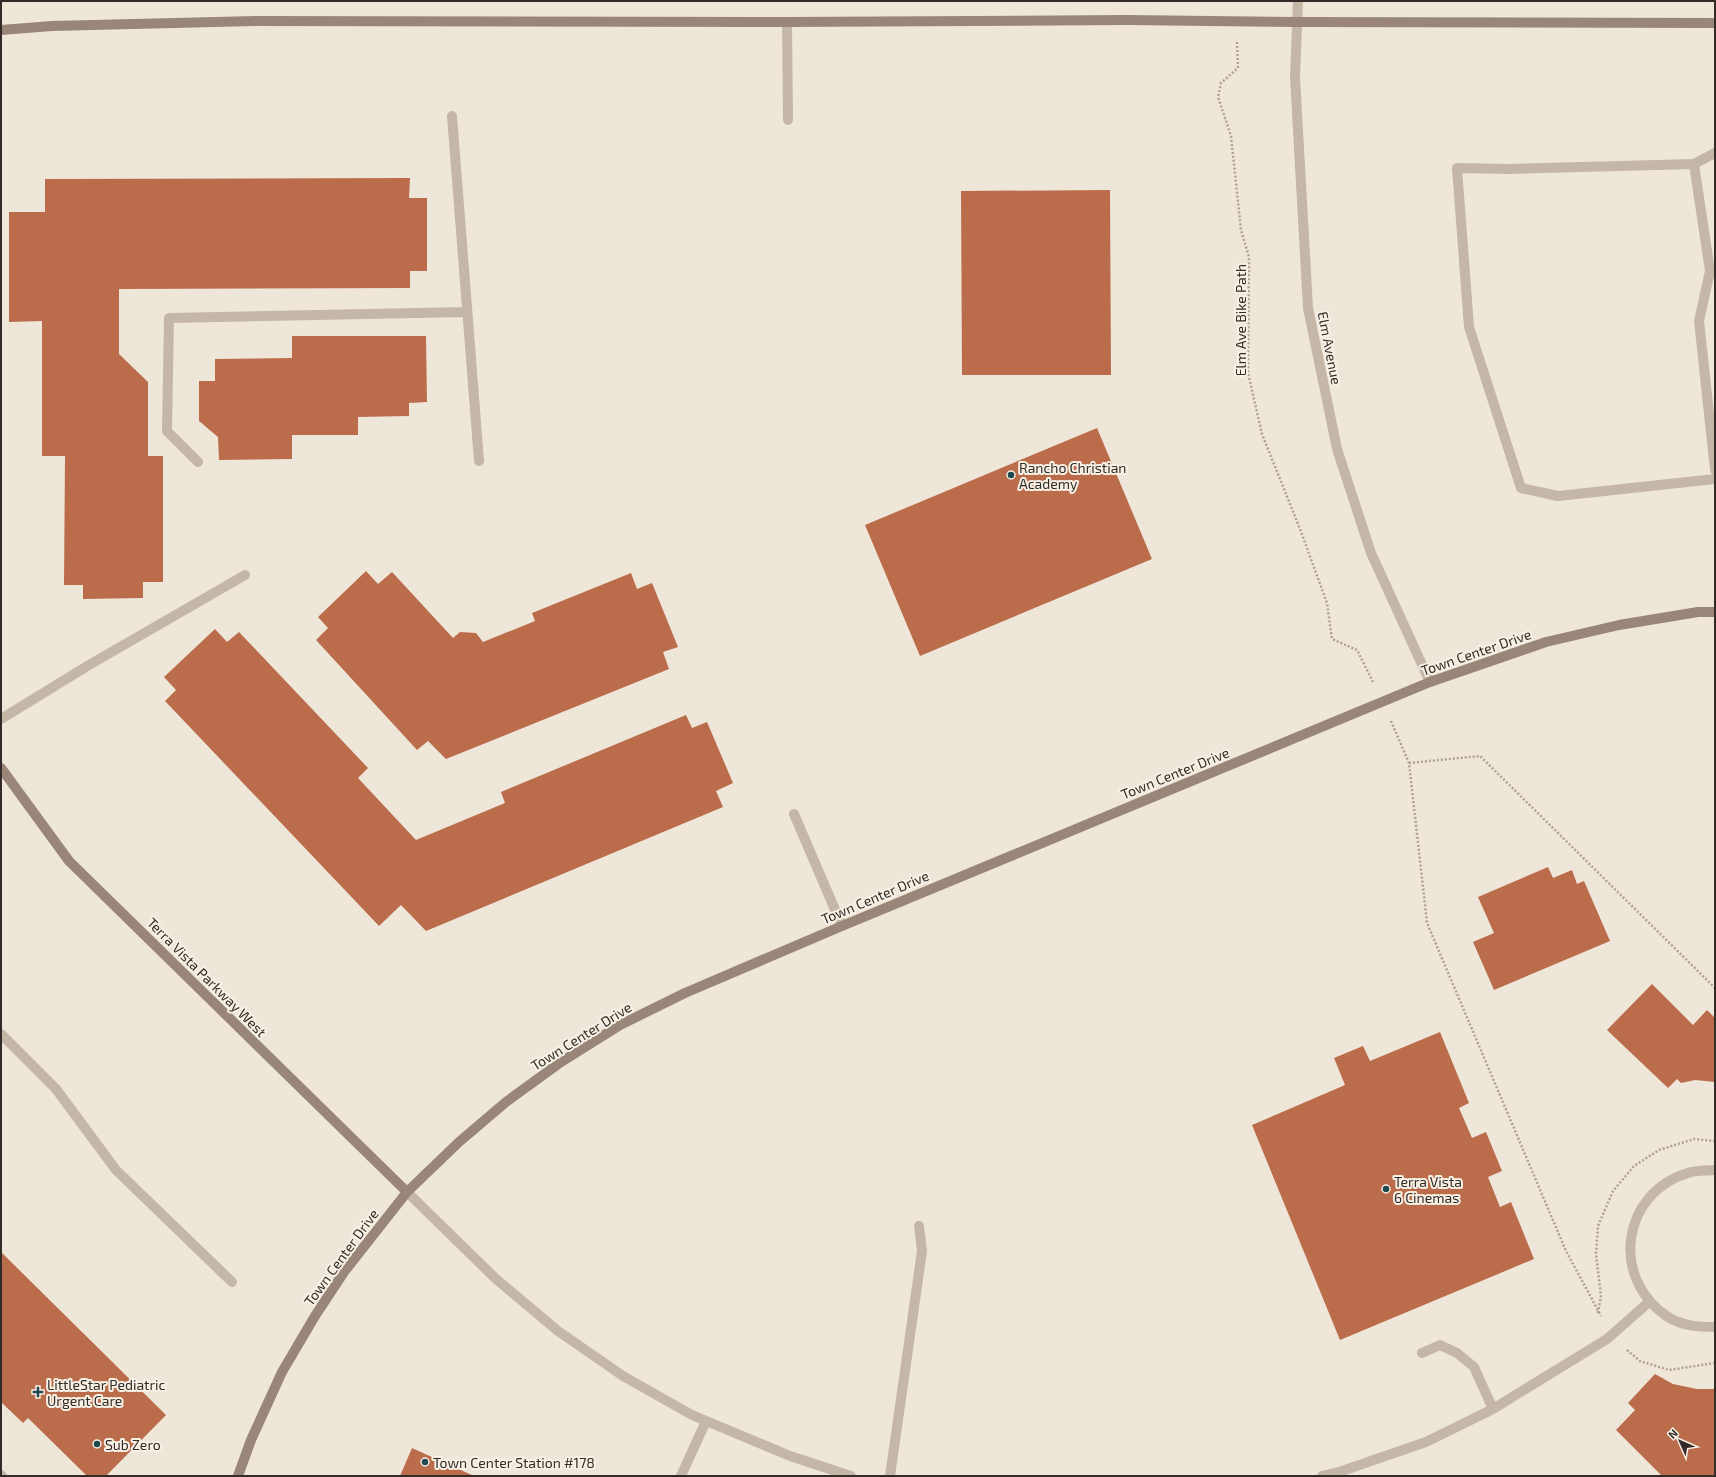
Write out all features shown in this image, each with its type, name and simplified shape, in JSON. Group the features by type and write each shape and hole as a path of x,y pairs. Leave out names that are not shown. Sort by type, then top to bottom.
{"street":[{"name":"Elm Avenue","path":"1298,1 1295,77 1308,308 1337,449 1371,553 1430,682"},
{"path":"1,30 52,26 257,21 787,22 1127,20 1715,23"},
{"path":"787,22 788,120"},
{"path":"452,116 479,460"},
{"path":"1715,153 1694,164 1510,169 1457,168 1469,327 1521,488 1558,496 1715,479"},
{"path":"1694,164 1712,271 1699,321 1715,470"},
{"path":"198,462 167,431 169,318 467,312"},
{"path":"1,719 89,665 245,575"},
{"name":"Town Center Drive","path":"238,1476 251,1440 282,1372 315,1316 344,1272 407,1192 459,1142 506,1102 561,1062 620,1026 685,993 842,926 1430,682 1546,642 1619,625 1698,612 1715,612"},
{"name":"Terra Vista Parkway West","path":"1,768 70,861 407,1192"},
{"path":"794,814 842,926"},
{"path":"1,1034 56,1088 116,1170 232,1282"},
{"path":"1715,1170 1688,1173 1664,1184 1644,1202 1632,1226 1629,1253 1635,1279 1649,1302 1668,1318 1693,1327 1715,1327"},
{"path":"407,1192 495,1278 558,1331 623,1376 692,1415 790,1456 851,1476"},
{"path":"890,1476 922,1251 919,1226"},
{"path":"1322,1476 1342,1471 1426,1442 1493,1409 1607,1339 1649,1302"},
{"path":"1422,1353 1440,1345 1456,1353 1474,1367 1493,1409"},
{"path":"681,1476 706,1421"}],"path":[{"name":"Elm Ave Bike Path","path":"1238,68 1221,83 1218,97 1231,136 1240,230 1249,257 1248,373 1262,434 1327,602 1332,639 1357,650"},
{"path":"1406,756 1409,763 1427,923 1566,1251 1598,1313"},
{"path":"1409,763 1480,756 1715,988"},
{"path":"1629,1353 1640,1361 1669,1370 1715,1363"}],"building":[{"path":"410,178 409,198 427,198 427,271 410,271 410,288 119,289 119,354 148,382 148,456 163,456 163,582 143,582 143,598 83,599 83,585 64,585 65,456 42,456 42,321 9,322 9,212 45,212 45,179"},
{"path":"1110,190 1111,375 962,375 961,191"},
{"path":"292,336 426,336 427,402 409,403 409,416 358,417 358,435 292,435 292,459 219,460 218,437 199,421 199,381 215,381 215,359 292,358"},
{"path":"1097,428 1152,559 920,656 865,525"},
{"path":"366,571 378,584 392,572 453,638 460,632 476,633 483,642 535,621 532,613 631,573 637,589 652,583 678,647 663,652 669,669 446,759 428,741 417,750 316,640 328,628 318,617"},
{"path":"215,629 227,642 239,632 368,768 358,778 416,840 505,803 501,792 686,715 692,728 707,722 733,783 716,791 723,807 426,931 401,905 379,926 165,701 176,690 164,677"},
{"path":"1548,867 1553,878 1572,870 1577,884 1584,881 1610,941 1494,990 1473,942 1494,933 1478,897"},
{"path":"1652,984 1693,1025 1707,1010 1715,1018 1715,1082 1695,1080 1681,1083 1677,1079 1668,1088 1607,1030"},
{"name":"Terra Vista 6 Cinemas","path":"1440,1032 1469,1103 1459,1108 1472,1138 1486,1132 1502,1171 1488,1177 1500,1207 1511,1202 1534,1259 1340,1340 1252,1125 1345,1085 1334,1058 1363,1046 1370,1061"},
{"path":"1,1252 166,1415 106,1476 87,1476 28,1418 23,1423 1,1402"},
{"path":"1655,1374 1673,1384 1697,1389 1715,1389 1715,1476 1662,1476 1616,1430 1635,1410 1628,1403"},
{"name":"Town Center Station #178","path":"412,1448 474,1476 400,1476"}],"place":[{"name":"Rancho Christian Academy","path":"1011,475"},
{"name":"Terra Vista 6 Cinemas","path":"1386,1189"},
{"name":"LittleStar Pediatric Urgent Care","path":"38,1392"},
{"name":"Sub Zero","path":"97,1444"},
{"name":"Town Center Station #178","path":"425,1462"}]}
